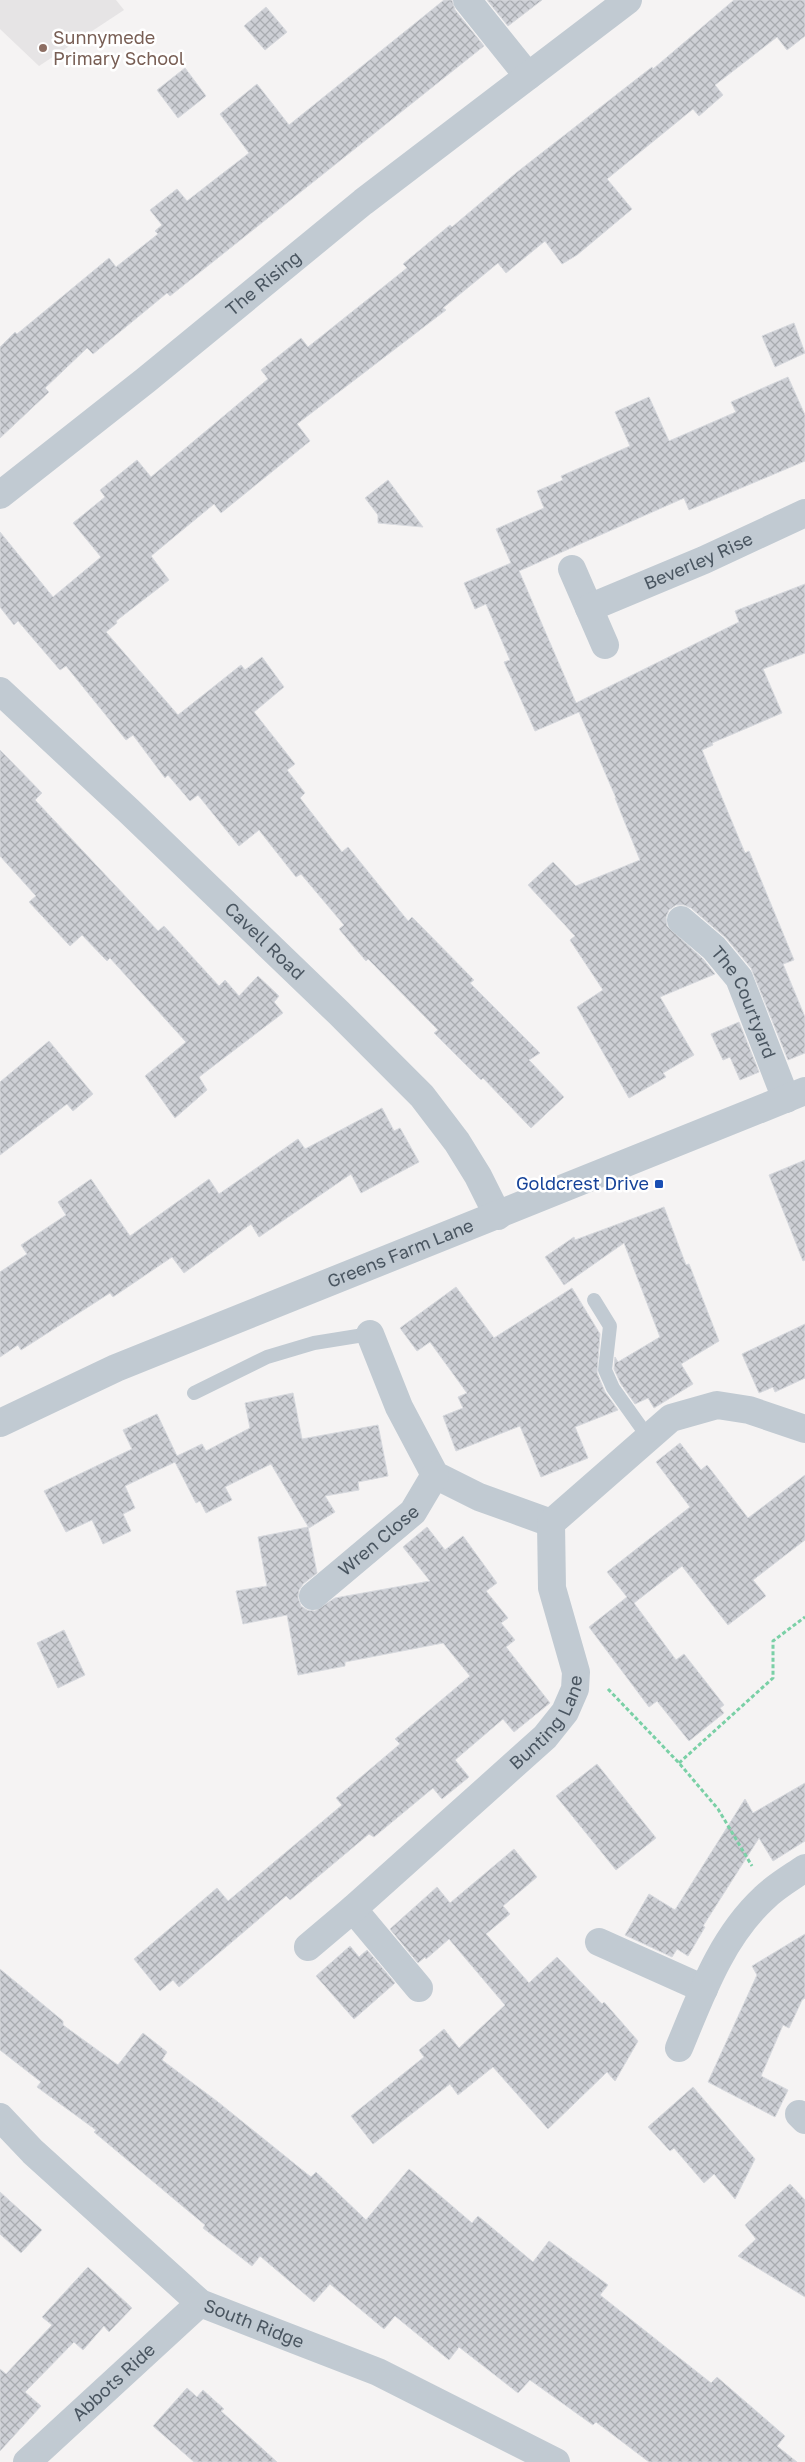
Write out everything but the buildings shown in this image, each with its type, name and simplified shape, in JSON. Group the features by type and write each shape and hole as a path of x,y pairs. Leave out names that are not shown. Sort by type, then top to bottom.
{"street":[{"path":"467,0 528,76"},
{"name":"The Rising","path":"0,495 146,380 363,202 628,0"},
{"name":"Beverley Rise","path":"590,608 704,560 805,514"},
{"path":"572,569 605,645"},
{"name":"Cavell Road","path":"0,690 326,999 422,1096 457,1142 478,1176 498,1216"},
{"name":"The Courtyard","path":"681,920 714,948 739,978 796,1095"},
{"name":"Greens Farm Lane","path":"0,1422 116,1368 796,1095"},
{"path":"370,1334 399,1407 435,1475 479,1497 551,1523 671,1418 716,1405 749,1410 805,1430"},
{"name":"Wren Close","path":"313,1596 412,1512 435,1475"},
{"name":"Bunting Lane","path":"308,1947 545,1737 565,1712 575,1689 576,1672 552,1588 551,1523"},
{"path":"679,2048 704,1989 737,1929 769,1894 805,1868"},
{"path":"353,1909 419,1988"},
{"path":"599,1942 704,1989"},
{"name":"South Ridge","path":"0,2117 33,2152 200,2304 378,2372 556,2462"},
{"name":"Abbots Ride","path":"27,2462 200,2304"}],"lane":[{"path":"594,1300 610,1326 611,1334 607,1350 606,1370 613,1388 648,1437"},
{"path":"194,1393 267,1358 314,1343 370,1334"}],"path":[{"path":"679,1763 773,1678 773,1641 805,1617"},
{"path":"576,1672 608,1689 679,1763 718,1809 769,1894"}],"shaded area":[{"name":"Sunnymede Primary School","path":"0,0 116,0 124,10 39,66 0,29"}],"place":[{"name":"Sunnymede Primary School","path":"43,48"},
{"name":"Goldcrest Drive","path":"659,1184"}]}
